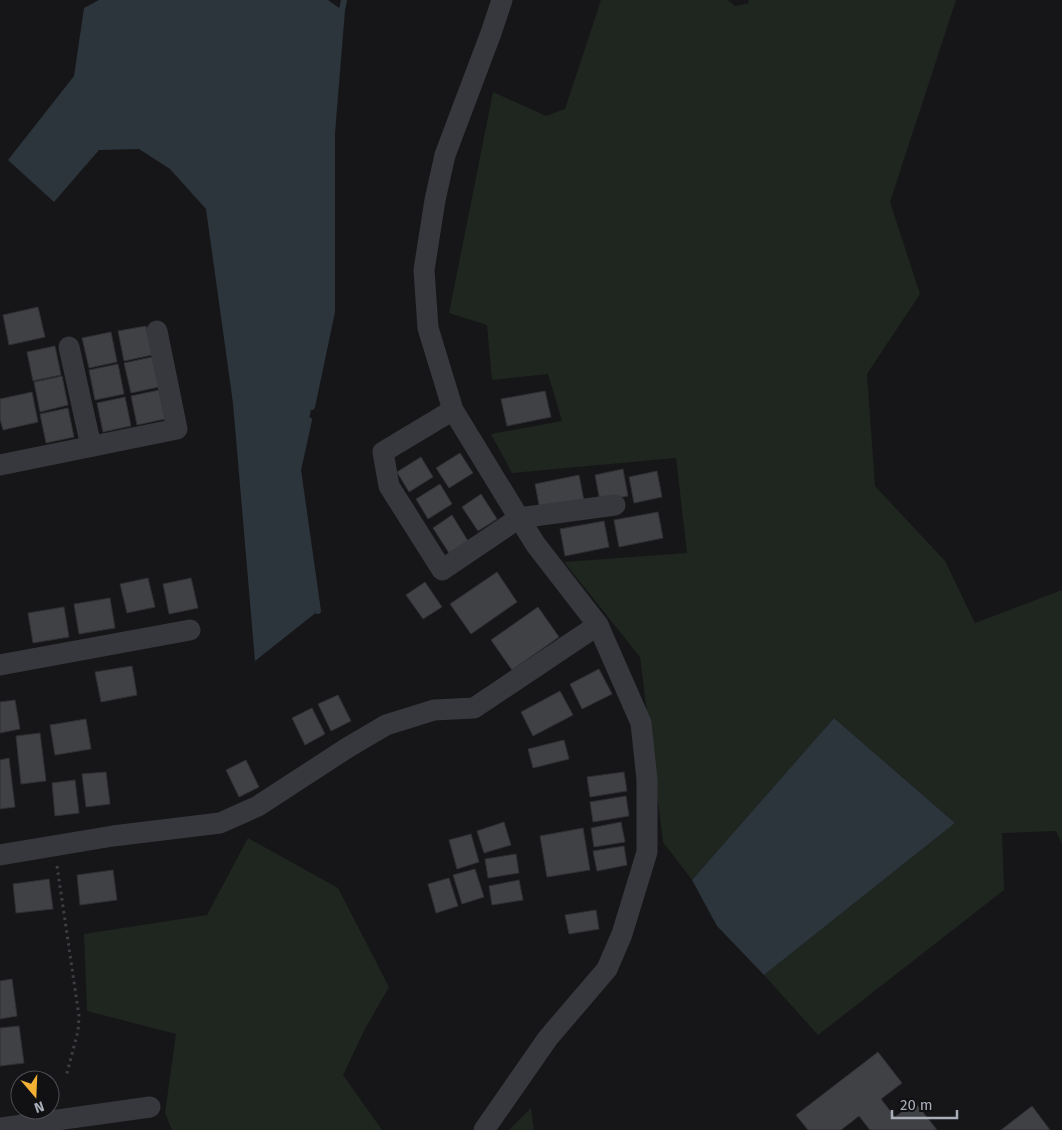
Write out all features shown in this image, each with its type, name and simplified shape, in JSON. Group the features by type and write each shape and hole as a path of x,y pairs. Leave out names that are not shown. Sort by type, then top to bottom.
{"street":[{"path":"484,1130 548,1038 607,969 622,934 646,852 647,780 642,723 598,625 541,551 453,410 428,328 424,270 435,200 445,155 502,0"},
{"path":"0,465 177,428 157,331"},
{"path":"69,347 91,446"},
{"path":"453,410 383,452 389,486 442,570 519,518 615,505"},
{"path":"0,855 113,836 220,823 258,806 386,724 434,710 474,708 598,625"},
{"path":"0,665 190,630"},
{"path":"0,1128 53,1126 150,1108"}],"path":[{"path":"54,846 80,1016 66,1077"}],"shaded area":[{"path":"99,0 328,0 342,10 332,133 332,312 298,470 318,611 255,661 233,403 206,209 170,169 139,149 99,150 54,202 8,160 74,76 84,8"},
{"path":"601,0 728,0 735,6 749,3 748,0 956,0 890,202 920,294 867,374 875,486 945,561 975,623 1062,590 1062,844 1056,831 1002,833 1004,890 818,1035 764,975 955,823 834,718 692,880 663,842 640,657 564,562 687,553 676,458 512,473 491,434 562,421 548,374 492,380 487,325 449,313 493,92 546,116 565,109"},
{"path":"834,718 955,823 764,975 717,926 692,880"},
{"path":"248,838 338,888 389,987 365,1029 343,1075 382,1130 172,1130 165,1113 176,1034 87,1011 84,934 207,915"},
{"path":"531,1108 534,1130 509,1130"}],"building":[{"path":"38,307 45,337 9,345 3,315"},
{"path":"146,326 152,355 124,361 118,331"},
{"path":"111,332 117,362 89,368 82,338"},
{"path":"55,346 61,375 33,381 27,352"},
{"path":"152,357 159,387 131,393 124,363"},
{"path":"118,364 124,394 95,400 89,370"},
{"path":"62,376 68,405 40,412 34,382"},
{"path":"159,390 165,419 137,425 131,396"},
{"path":"545,391 551,417 507,426 501,399"},
{"path":"32,392 38,422 3,430 0,419 0,399"},
{"path":"125,397 131,426 103,432 97,403"},
{"path":"68,408 74,437 46,443 40,414"},
{"path":"460,453 473,473 449,488 436,468"},
{"path":"421,457 433,477 409,492 397,472"},
{"path":"623,469 628,496 600,501 595,475"},
{"path":"657,471 662,497 634,503 629,477"},
{"path":"579,475 584,501 540,510 535,484"},
{"path":"440,484 452,504 428,519 416,499"},
{"path":"481,494 497,519 478,531 462,507"},
{"path":"658,512 663,538 619,547 614,520"},
{"path":"452,515 468,541 449,553 433,528"},
{"path":"604,521 609,547 565,556 560,529"},
{"path":"497,572 517,602 471,634 450,604"},
{"path":"148,578 155,607 127,613 120,584"},
{"path":"191,578 198,608 169,614 163,584"},
{"path":"425,582 442,607 423,619 406,595"},
{"path":"110,598 115,628 79,634 74,604"},
{"path":"64,607 69,637 33,643 28,613"},
{"path":"538,607 559,637 512,670 491,640"},
{"path":"132,666 137,695 101,702 95,672"},
{"path":"599,669 612,694 582,709 570,684"},
{"path":"560,691 573,715 533,736 521,712"},
{"path":"338,695 351,721 331,731 318,704"},
{"path":"15,700 20,729 0,733 0,702"},
{"path":"312,708 325,734 305,745 292,718"},
{"path":"86,719 91,749 55,755 50,725"},
{"path":"40,733 46,781 21,784 16,736"},
{"path":"564,740 569,759 533,768 528,749"},
{"path":"9,758 15,807 0,809 0,760"},
{"path":"246,760 259,787 239,797 226,770"},
{"path":"106,772 110,804 86,807 82,774"},
{"path":"624,772 627,791 590,797 587,777"},
{"path":"75,780 79,813 55,816 52,783"},
{"path":"626,796 629,816 593,822 590,802"},
{"path":"504,822 511,845 484,853 477,831"},
{"path":"621,822 625,842 594,847 591,828"},
{"path":"583,828 590,870 547,877 540,836"},
{"path":"471,834 479,862 457,869 449,840"},
{"path":"624,846 627,865 597,871 593,851"},
{"path":"516,854 519,873 488,878 485,859"},
{"path":"475,869 484,897 462,904 453,875"},
{"path":"113,870 117,900 80,905 77,875"},
{"path":"449,878 458,906 436,913 428,884"},
{"path":"49,879 53,909 16,913 13,884"},
{"path":"519,880 523,900 492,905 489,886"},
{"path":"596,910 599,929 569,934 565,915"},
{"path":"12,979 17,1016 0,1019 0,981"},
{"path":"19,1026 24,1063 0,1066 0,1028"},
{"path":"878,1052 902,1083 881,1099 895,1117 915,1102 937,1130 870,1130 859,1116 841,1130 808,1130 796,1115"},
{"path":"1032,1106 1050,1130 1001,1130"}],"waterway":[{"path":"312,407 332,312 332,133 344,0"},
{"path":"309,420 298,470 318,611"}]}
